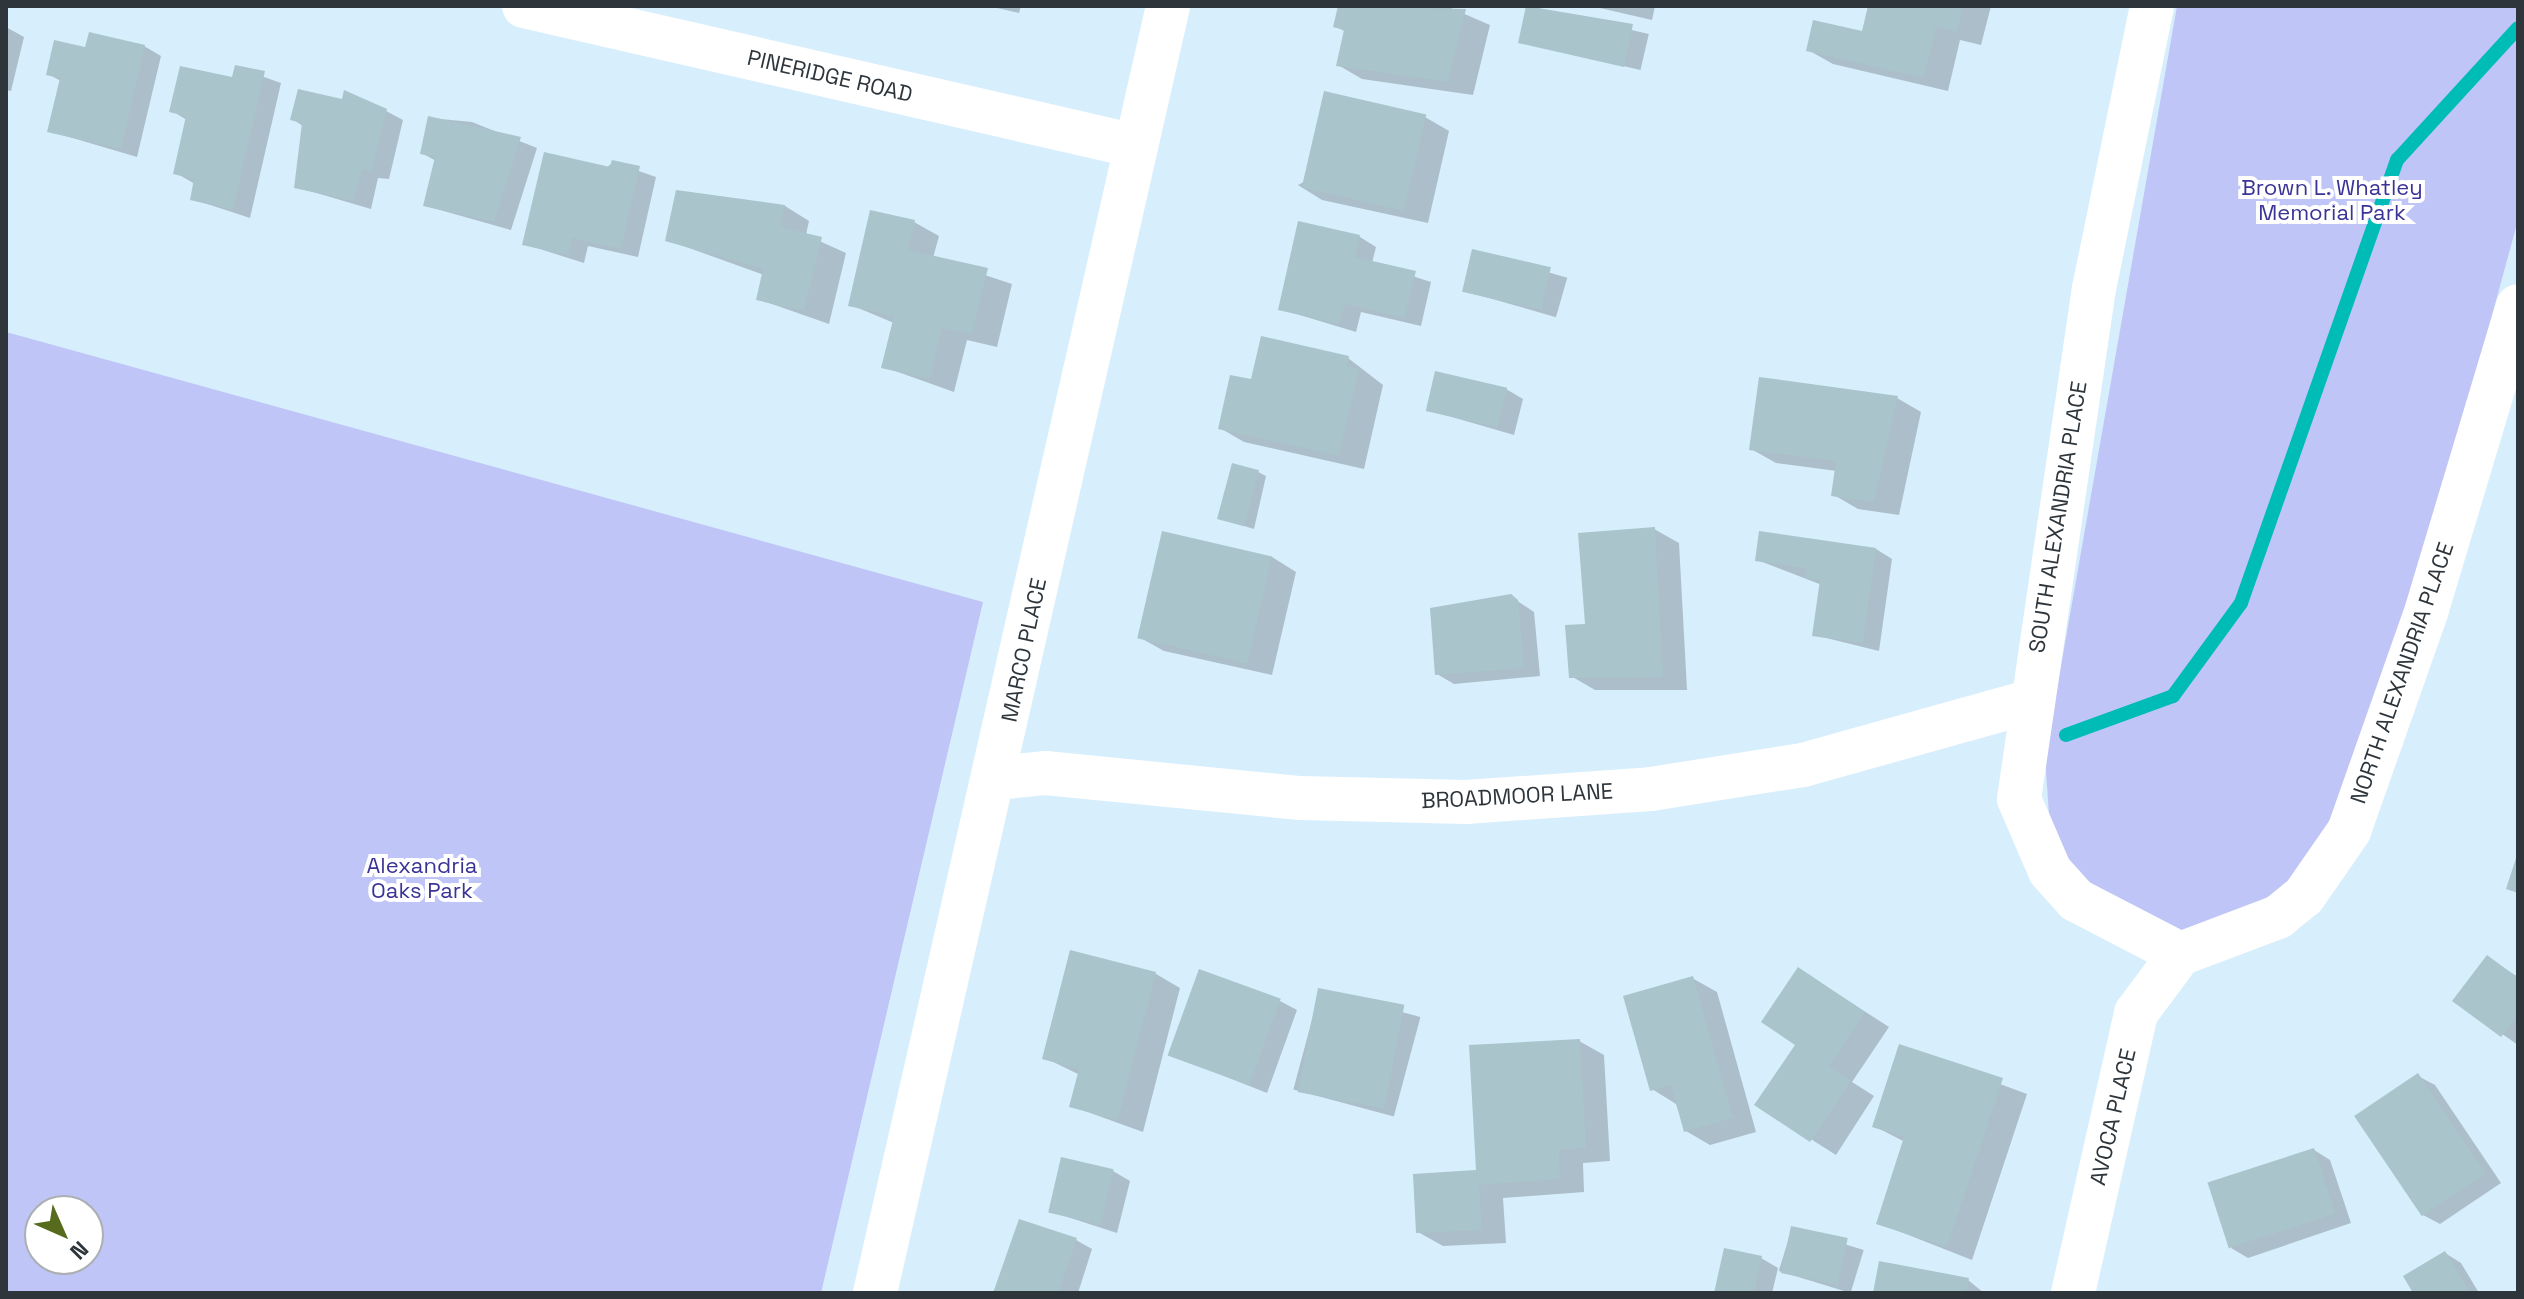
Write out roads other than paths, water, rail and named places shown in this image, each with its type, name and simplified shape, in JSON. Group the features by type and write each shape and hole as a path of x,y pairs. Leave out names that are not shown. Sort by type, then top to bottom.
{"street":[{"name":"PINERIDGE ROAD","path":"524,6 1136,146"},
{"name":"MARCO PLACE","path":"875,1293 996,778 1168,6"},
{"name":"SOUTH ALEXANDRIA PLACE","path":"2152,6 2094,288 2029,702 2019,799 2050,871 2101,919 2180,954"},
{"name":"NORTH ALEXANDRIA PLACE","path":"2180,954 2278,917 2304,896 2349,831 2427,609 2518,306"},
{"name":"BROADMOOR LANE","path":"996,778 1045,773 1301,798 1466,802 1620,791 1803,765 2029,702"},
{"name":"AVOCA PLACE","path":"2073,1293 2136,1013 2180,954"}],"waterway":[{"path":"2066,735 2173,696 2241,603 2397,160 2518,28"}],"park label":[{"name":"Brown L. Whatley Memorial Park","path":"2332,200"},
{"name":"Alexandria Oaks Park","path":"422,878"}]}
